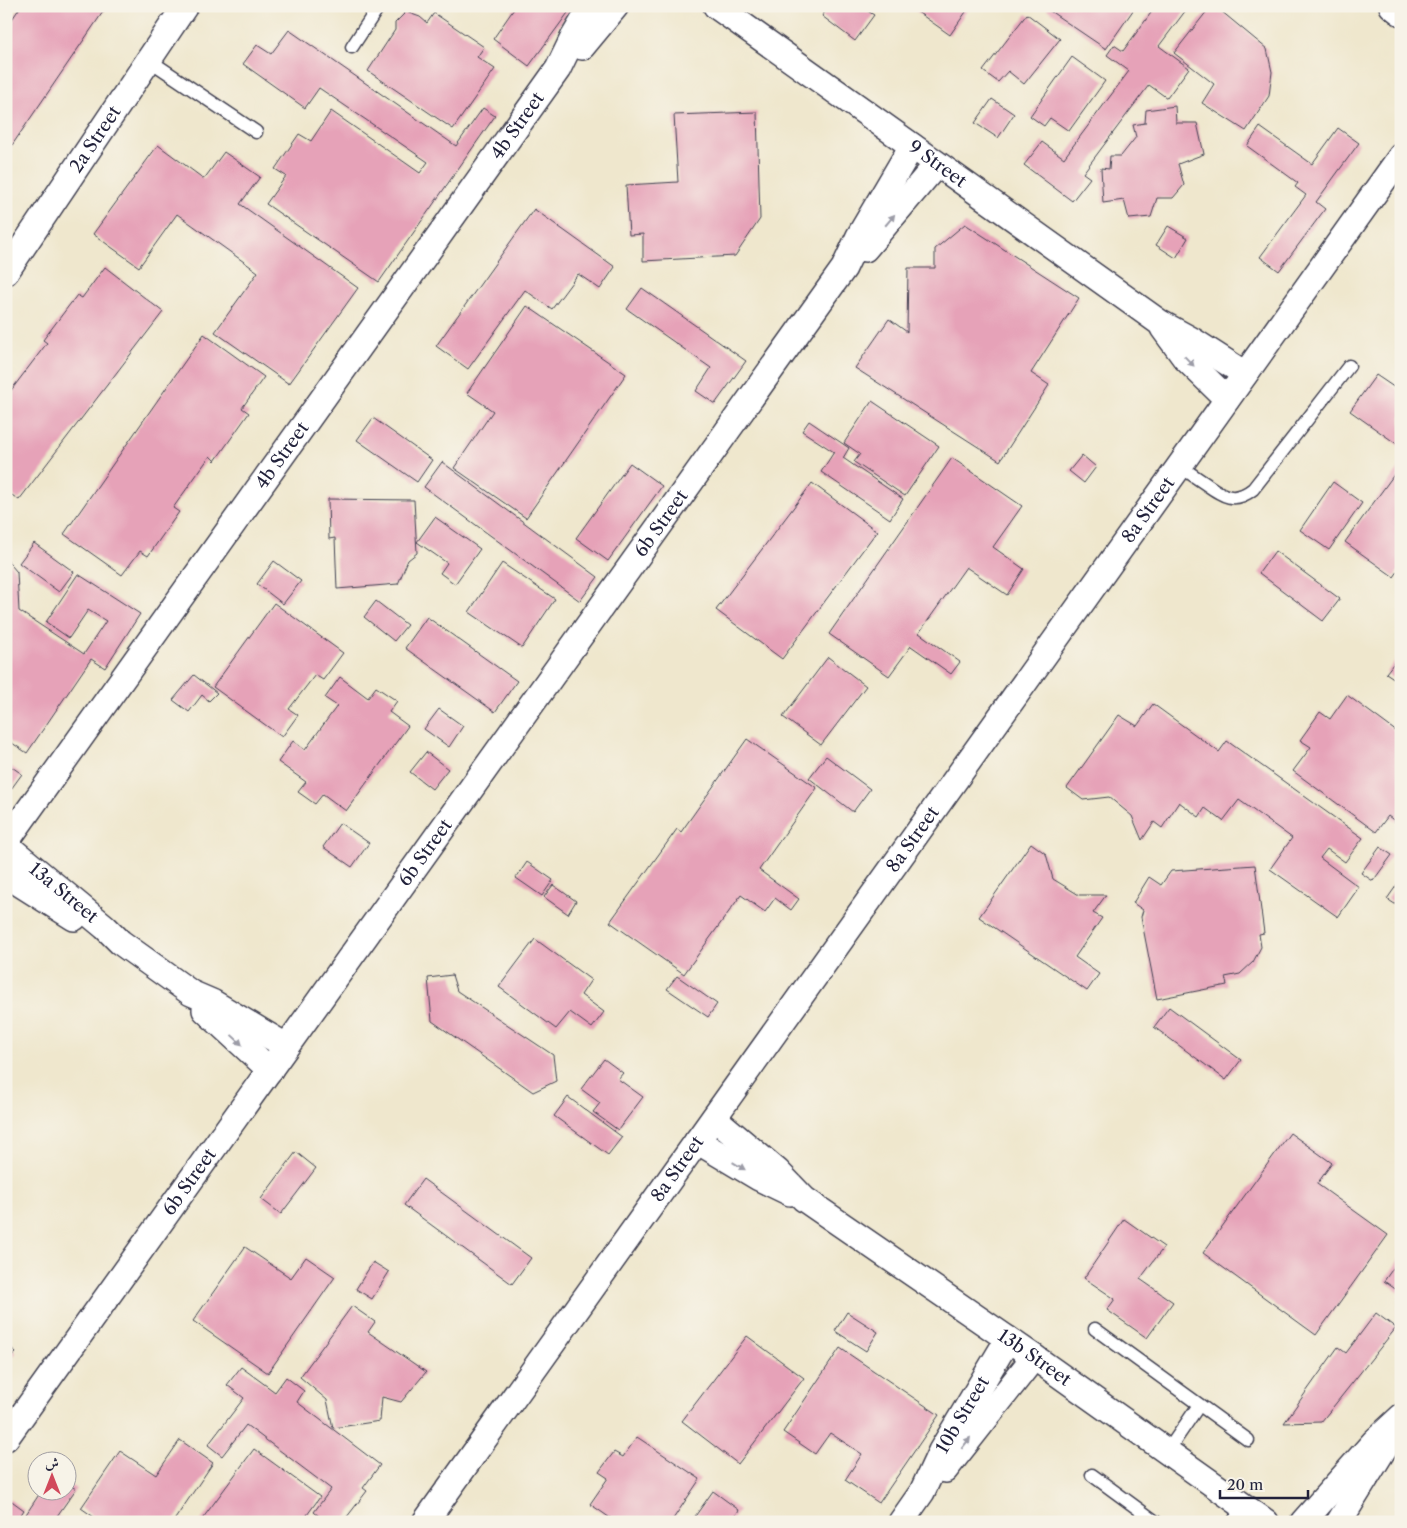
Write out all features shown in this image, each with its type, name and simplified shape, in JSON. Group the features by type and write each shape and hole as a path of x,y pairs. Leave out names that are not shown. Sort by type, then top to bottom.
{"street":[{"name":"2a Street","path":"6,272 185,6"},
{"name":"4b Street","path":"6,844 558,69 573,38 592,6"},
{"name":"4b Street","path":"558,69 582,46 616,6"},
{"name":"9 Street","path":"716,6 1159,322 1192,340 1245,374"},
{"path":"1392,6 1401,13"},
{"name":"6b Street","path":"844,268 858,236 912,146"},
{"name":"8a Street","path":"425,1522 1401,156"},
{"name":"6b Street","path":"6,1438 844,268 868,245 937,164"},
{"name":"9 Street","path":"1159,322 1185,358 1227,399"},
{"name":"13a Street","path":"6,844 105,927 120,942 191,992 212,1002 286,1046"},
{"name":"13a Street","path":"6,874 88,928 120,942"},
{"name":"13a Street","path":"191,992 205,1009 270,1070"},
{"name":"13b Street","path":"714,1118 777,1171 802,1197 1034,1357 1167,1452 1239,1514 1266,1522"},
{"name":"13b Street","path":"697,1141 764,1181 802,1197"},
{"name":"10b Street","path":"922,1492 941,1450 1008,1339"},
{"name":"10b Street","path":"900,1522 922,1492 945,1470 1034,1357"},
{"path":"1303,1522 1374,1442 1400,1418"},
{"path":"1339,1522 1378,1461 1400,1418"}],"lane":[{"path":"352,47 379,6"},
{"path":"149,60 256,132"},
{"path":"1180,466 1220,494 1237,498 1246,495 1253,490 1348,366"},
{"path":"1095,1329 1248,1440"},
{"path":"1167,1452 1200,1404"},
{"path":"1092,1475 1156,1522"}],"building":[{"path":"21,6 107,6 6,154 6,28"},
{"path":"516,6 573,6 529,66 493,39"},
{"path":"829,6 864,6 863,8 874,15 855,41 822,16"},
{"path":"909,6 970,6 950,35"},
{"path":"1049,6 1136,6 1106,49 1047,9"},
{"path":"1156,6 1189,6 1159,46 1189,68 1167,98 1149,85 1083,173 1090,178 1072,201 1024,165 1042,142 1064,158 1129,71 1107,55 1114,45 1123,51"},
{"path":"1211,6 1215,6 1267,49 1272,72 1269,96 1246,131 1202,103 1214,84 1174,53"},
{"path":"406,12 420,17 427,23 434,13 484,47 477,57 495,69 453,129 368,71 395,30 395,23"},
{"path":"1027,14 1060,39 1024,84 1008,71 998,82 983,71"},
{"path":"289,30 456,146 483,108 495,116 379,282 266,204 286,176 275,169 299,134 311,141 331,111 420,173 428,162 319,88 305,108 243,64 257,45 271,54"},
{"path":"1072,57 1105,81 1069,131 1050,118 1044,126 1030,116"},
{"path":"992,99 1014,114 998,138 975,123"},
{"path":"1175,106 1176,123 1197,123 1204,154 1178,164 1184,185 1173,198 1157,198 1151,217 1129,219 1124,200 1103,203 1101,168 1109,169 1110,156 1121,156 1136,137 1133,125 1145,123 1146,110"},
{"path":"757,112 760,219 735,256 643,261 643,234 629,235 626,185 678,182 674,115"},
{"path":"1260,127 1312,164 1338,128 1359,143 1316,202 1325,209 1279,271 1260,257 1306,195 1295,187 1298,183 1247,146"},
{"path":"158,145 204,179 224,152 260,177 240,204 358,288 289,384 215,332 258,272 177,214 139,267 93,234"},
{"path":"534,209 615,267 600,289 578,274 552,309 525,290 468,369 436,346"},
{"path":"965,224 1079,298 1031,373 1049,385 1000,461 855,368 889,319 907,332 908,268 935,268 935,249"},
{"path":"1168,226 1188,238 1176,258 1156,245"},
{"path":"105,267 163,312 19,500 6,491 6,391 9,393 47,343 43,340 77,295 82,298"},
{"path":"642,288 746,361 715,404 696,391 711,368 627,309"},
{"path":"527,306 626,374 526,518 454,468 493,411 467,393"},
{"path":"204,334 264,377 242,408 249,413 215,461 210,456 173,508 179,512 148,556 140,551 122,575 64,534"},
{"path":"1376,375 1401,392 1401,447 1350,411"},
{"path":"872,401 939,446 905,496 854,462 860,454 844,443"},
{"path":"373,418 432,460 417,482 357,440"},
{"path":"809,421 849,448 843,458 903,499 890,519 821,472 834,452 802,431"},
{"path":"1082,455 1096,467 1084,483 1069,471"},
{"path":"952,458 1022,506 993,547 1024,569 1007,595 966,567 919,633 960,662 951,674 911,646 889,676 829,634"},
{"path":"442,462 598,577 580,601 424,487"},
{"path":"630,463 662,486 608,561 576,538"},
{"path":"1401,465 1401,567 1394,577 1345,542"},
{"path":"1333,482 1362,503 1329,550 1300,530"},
{"path":"812,483 877,531 782,659 716,610"},
{"path":"328,499 414,500 417,553 408,560 398,584 337,589 335,538 329,539"},
{"path":"435,517 480,549 455,584 440,573 447,563 417,542"},
{"path":"34,543 74,572 59,592 19,563"},
{"path":"1275,551 1340,599 1323,621 1259,573"},
{"path":"6,559 17,572 19,611 84,654 106,621 88,610 69,638 46,622 78,574 140,614 105,668 91,659 27,753 6,739"},
{"path":"274,561 301,581 283,604 257,584"},
{"path":"502,563 555,599 522,648 469,612"},
{"path":"376,601 407,625 394,641 364,617"},
{"path":"274,603 343,653 323,680 315,675 289,709 298,715 282,737 213,687"},
{"path":"427,617 517,681 495,712 405,648"},
{"path":"1401,654 1401,683 1386,673"},
{"path":"828,657 866,686 821,745 783,717"},
{"path":"194,675 217,693 209,701 202,695 189,712 173,700"},
{"path":"340,677 368,698 376,687 397,701 389,712 408,726 346,811 323,794 315,804 298,792 306,782 278,762 293,741 305,750 337,706 325,698"},
{"path":"1347,695 1401,735 1401,815 1396,822 1388,816 1376,832 1293,771 1311,747 1300,740 1320,712 1330,719"},
{"path":"1153,704 1219,752 1227,741 1363,838 1345,862 1327,849 1320,858 1359,887 1338,917 1270,869 1292,838 1239,800 1223,821 1205,808 1199,817 1179,802 1162,828 1154,822 1142,840 1132,816 1109,797 1083,800 1067,788 1119,715 1137,726"},
{"path":"439,709 463,726 449,747 424,729"},
{"path":"747,739 817,788 759,870 799,899 791,910 775,898 765,912 741,895 684,974 610,922 677,829 681,832"},
{"path":"426,752 448,769 432,789 410,772"},
{"path":"826,756 870,789 853,812 809,778"},
{"path":"6,763 22,774 6,796"},
{"path":"340,823 369,843 352,867 323,847"},
{"path":"1031,843 1046,854 1053,879 1079,895 1106,895 1093,913 1102,918 1075,957 1099,974 1087,991 979,917"},
{"path":"1380,847 1392,855 1373,881 1361,873"},
{"path":"527,862 553,880 542,896 516,878"},
{"path":"1255,865 1264,933 1259,934 1261,947 1253,962 1240,974 1225,977 1227,985 1157,999 1141,917 1143,910 1133,903 1149,877 1161,885 1171,871"},
{"path":"1401,879 1401,908 1387,899"},
{"path":"553,885 576,901 568,914 544,897"},
{"path":"535,939 591,980 581,995 604,1012 592,1028 570,1012 556,1029 499,987"},
{"path":"452,975 457,991 553,1055 556,1081 533,1092 432,1021 428,978"},
{"path":"677,976 717,1004 708,1017 667,989"},
{"path":"1169,1007 1241,1060 1226,1080 1154,1027"},
{"path":"604,1059 623,1073 618,1079 643,1097 618,1130 593,1112 600,1103 581,1089"},
{"path":"568,1097 622,1137 608,1155 554,1116"},
{"path":"1290,1133 1332,1163 1317,1184 1388,1235 1316,1335 1203,1253"},
{"path":"296,1152 316,1168 281,1214 261,1199"},
{"path":"423,1179 531,1258 512,1284 404,1205"},
{"path":"1124,1219 1164,1247 1140,1279 1173,1302 1147,1338 1107,1310 1115,1299 1084,1278"},
{"path":"245,1247 291,1278 306,1257 335,1277 268,1373 193,1321"},
{"path":"1401,1257 1401,1293 1384,1281"},
{"path":"373,1262 389,1272 372,1299 356,1289"},
{"path":"352,1306 375,1322 368,1332 426,1372 401,1402 382,1397 380,1421 333,1428 327,1400 300,1377"},
{"path":"847,1312 878,1332 866,1351 835,1331"},
{"path":"1376,1313 1396,1328 1321,1422 1284,1423 1338,1347 1346,1353"},
{"path":"747,1336 804,1378 738,1464 682,1421"},
{"path":"6,1342 16,1353 6,1361"},
{"path":"840,1348 939,1415 879,1503 845,1480 862,1454 830,1433 815,1454 783,1432"},
{"path":"241,1367 275,1392 286,1377 304,1391 297,1402 380,1465 363,1488 367,1491 343,1522 326,1522 314,1512 331,1489 246,1425 222,1456 208,1445 244,1398 227,1385"},
{"path":"637,1437 700,1479 671,1522 616,1522 590,1504 608,1478 599,1472 614,1452 623,1457"},
{"path":"180,1440 213,1463 173,1522 101,1522 81,1508 120,1451 156,1475"},
{"path":"254,1449 320,1497 302,1522 200,1522"},
{"path":"713,1491 739,1510 731,1522 691,1522"},
{"path":"9,1499 24,1510 16,1522 6,1522 6,1502"},
{"path":"35,1500 68,1500 57,1516 67,1522 21,1522"}]}
